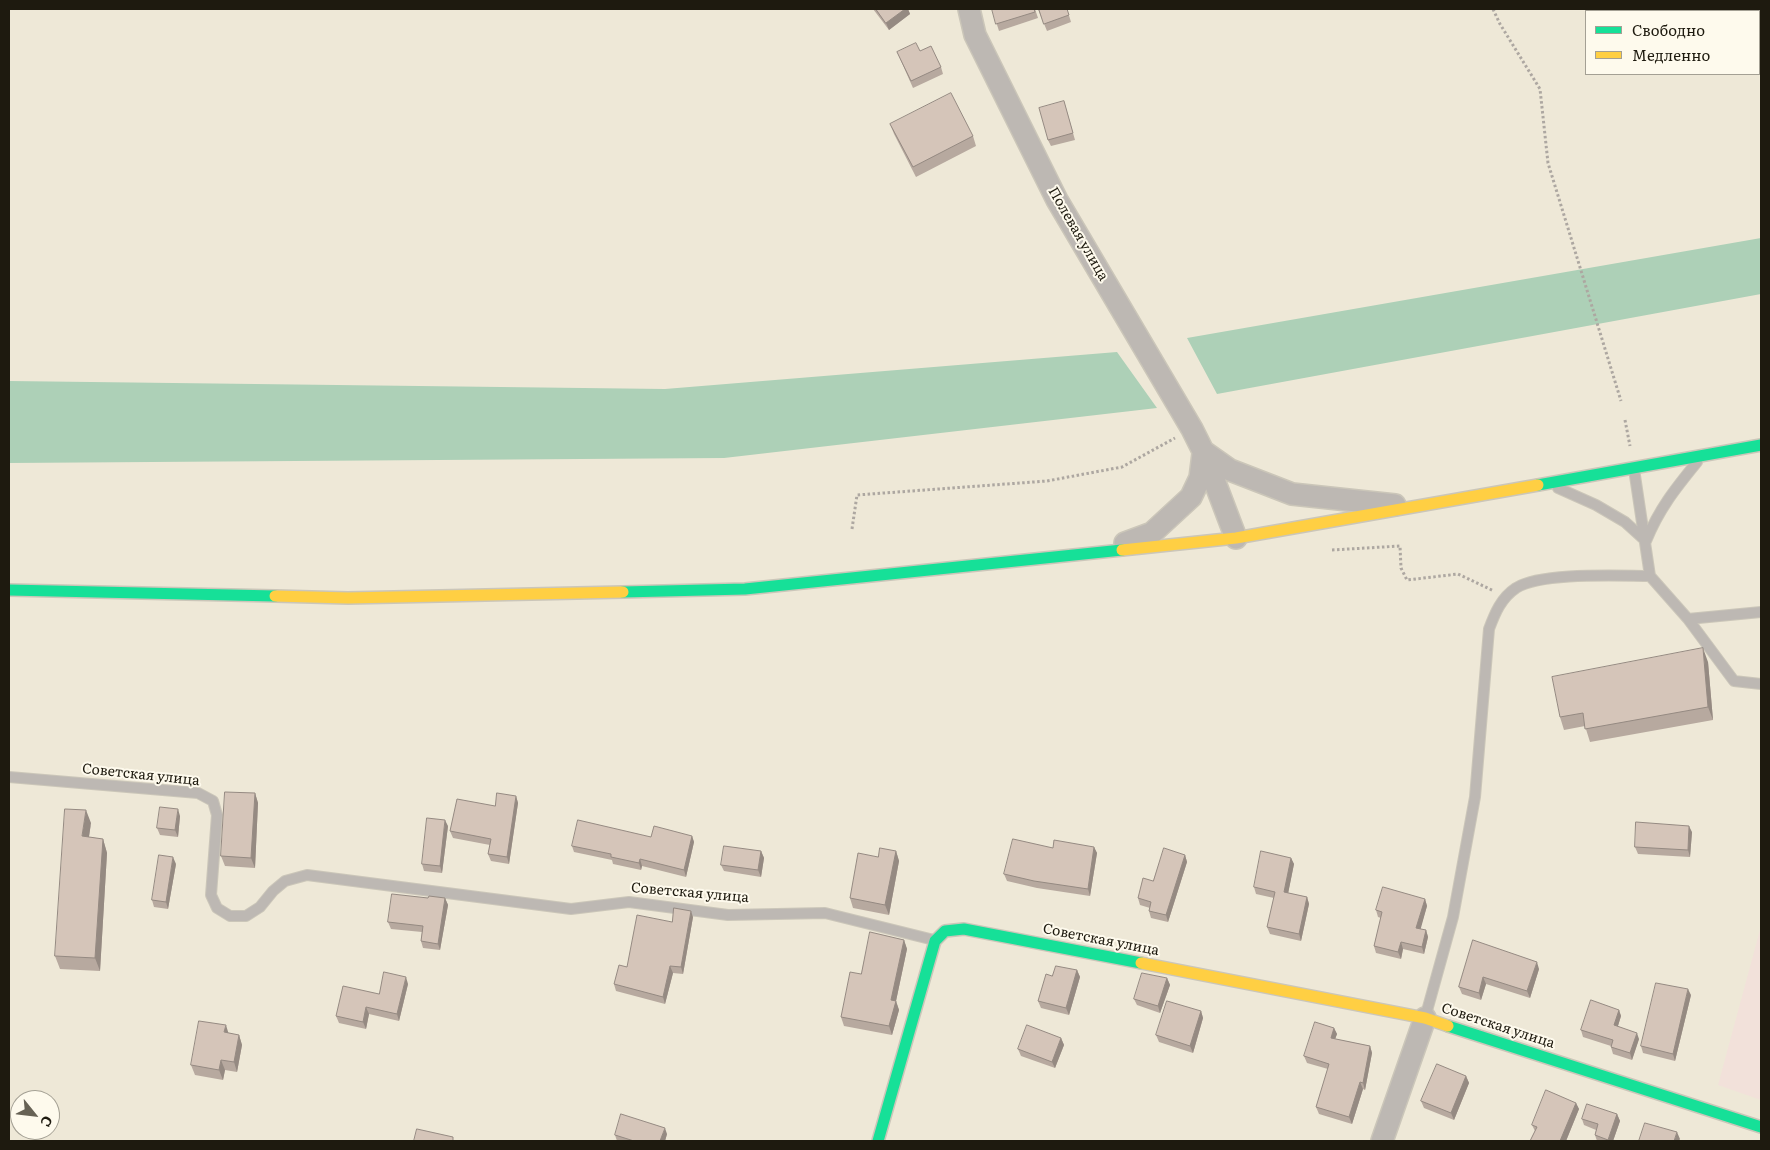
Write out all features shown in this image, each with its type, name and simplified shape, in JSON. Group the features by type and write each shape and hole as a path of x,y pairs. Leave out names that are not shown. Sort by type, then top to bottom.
{"main road":[{"path":"9,590 348,598 745,589 1236,538 1420,507 1761,445"},
{"name":"Советская улица","path":"935,941 944,931 964,929 1425,1018 1761,1127"},
{"path":"878,1141 935,941"}],"street":[{"name":"Полевая улица","path":"969,9 975,36 1057,200 1192,429 1203,451 1236,538"},
{"path":"1103,553 1152,532 1191,497 1200,478 1203,451 1230,470 1292,494 1420,507"},
{"path":"1382,1141 1425,1018"}],"lane":[{"path":"1646,541 1654,522 1672,492 1702,456"},
{"path":"1634,468 1650,576 1688,619 1734,681 1761,684"},
{"path":"1548,484 1596,505 1625,522 1646,541"},
{"path":"1425,1018 1453,917 1476,797 1489,629 1496,609 1506,596 1517,587 1534,581 1568,576 1650,576"},
{"path":"1688,619 1761,612"},
{"name":"Советская улица","path":"9,777 198,793 212,801 217,815 211,895 218,908 230,916 246,916 260,907 284,881 307,875 571,909 629,902 728,915 825,913 935,941"}],"path":[{"path":"1493,9 1500,24 1540,89 1548,163 1621,401"},
{"path":"852,529 857,495 1047,480 1122,467 1192,429"},
{"path":"1332,550 1400,546 1401,568 1407,580 1458,574 1506,596"}],"shaded area":[{"path":"1761,926 1761,1100 1718,1085"}],"green space":[{"path":"1761,238 1761,294 1217,394 1187,338"},
{"path":"1117,352 1157,408 724,458 9,463 9,381 665,389"}],"building":[{"path":"876,9 905,9 886,23"},
{"path":"992,9 1034,9 1035,12 996,24"},
{"path":"1039,9 1067,9 1069,15 1044,24"},
{"path":"916,43 920,51 931,46 941,67 911,81 897,52"},
{"path":"951,93 973,136 913,167 890,124"},
{"path":"1064,101 1073,133 1048,140 1039,108"},
{"path":"1703,648 1708,707 1585,729 1583,713 1560,717 1552,677"},
{"path":"225,792 255,793 251,858 221,856"},
{"path":"497,793 516,796 507,857 488,854 491,839 450,831 457,799 495,806"},
{"path":"160,807 178,809 175,830 157,828"},
{"path":"65,809 86,810 82,836 103,839 95,958 55,956"},
{"path":"427,818 445,820 440,866 422,864"},
{"path":"578,820 651,837 654,826 692,836 684,870 640,859 639,863 611,857 611,854 572,846"},
{"path":"1636,822 1689,826 1688,850 1635,847"},
{"path":"1013,839 1053,848 1054,840 1094,847 1088,889 1034,881 1004,874"},
{"path":"724,846 761,851 758,870 721,865"},
{"path":"880,848 896,851 885,905 850,898 858,853 878,857"},
{"path":"1164,848 1185,855 1166,915 1149,911 1151,902 1138,898 1143,878 1153,881"},
{"path":"1261,851 1291,858 1284,892 1307,897 1299,934 1267,927 1275,892 1254,887"},
{"path":"159,855 173,857 166,902 152,900"},
{"path":"1383,887 1425,899 1416,928 1426,930 1422,947 1401,942 1398,952 1374,946 1382,912 1376,910"},
{"path":"392,894 445,898 438,944 421,941 423,926 388,922"},
{"path":"674,908 691,911 681,967 670,966 663,997 614,984 619,965 627,967 637,915 672,922"},
{"path":"870,932 904,940 891,1000 896,1001 889,1026 841,1017 850,972 861,974"},
{"path":"1473,940 1537,962 1527,991 1483,977 1479,993 1459,987"},
{"path":"1056,966 1077,970 1066,1008 1038,1001 1046,974 1052,976"},
{"path":"384,972 406,977 397,1014 366,1007 363,1022 336,1016 343,986 379,994"},
{"path":"1142,973 1167,978 1158,1006 1134,999"},
{"path":"1656,983 1688,989 1673,1054 1641,1046"},
{"path":"1591,1000 1619,1010 1614,1025 1637,1033 1630,1053 1611,1047 1613,1040 1581,1030"},
{"path":"1167,1001 1201,1011 1190,1046 1156,1035"},
{"path":"199,1021 226,1025 224,1032 239,1035 234,1062 221,1060 219,1070 191,1065"},
{"path":"1315,1022 1334,1028 1331,1038 1370,1046 1363,1083 1360,1082 1349,1117 1316,1107 1329,1064 1304,1056"},
{"path":"1027,1025 1061,1038 1052,1062 1018,1049"},
{"path":"1437,1064 1466,1076 1451,1113 1421,1101"},
{"path":"1546,1090 1576,1103 1560,1141 1530,1141 1537,1127 1532,1125"},
{"path":"1587,1104 1617,1114 1608,1140 1595,1135 1598,1124 1582,1119"},
{"path":"621,1114 665,1128 660,1141 634,1141 615,1135"},
{"path":"1645,1123 1677,1132 1674,1141 1639,1141"},
{"path":"417,1129 453,1137 453,1141 414,1141"}],"traffic: fast":[{"path":"1538,485 1761,445"},
{"path":"623,592 745,589 1122,550"},
{"path":"9,590 275,596"},
{"path":"878,1141 935,941 945,931 964,929 1141,963"},
{"path":"1448,1026 1761,1127"}],"traffic: slow":[{"path":"1122,550 1236,538 1538,485"},
{"path":"275,596 348,598 623,592"},
{"path":"1141,963 1425,1018 1448,1026"}]}
